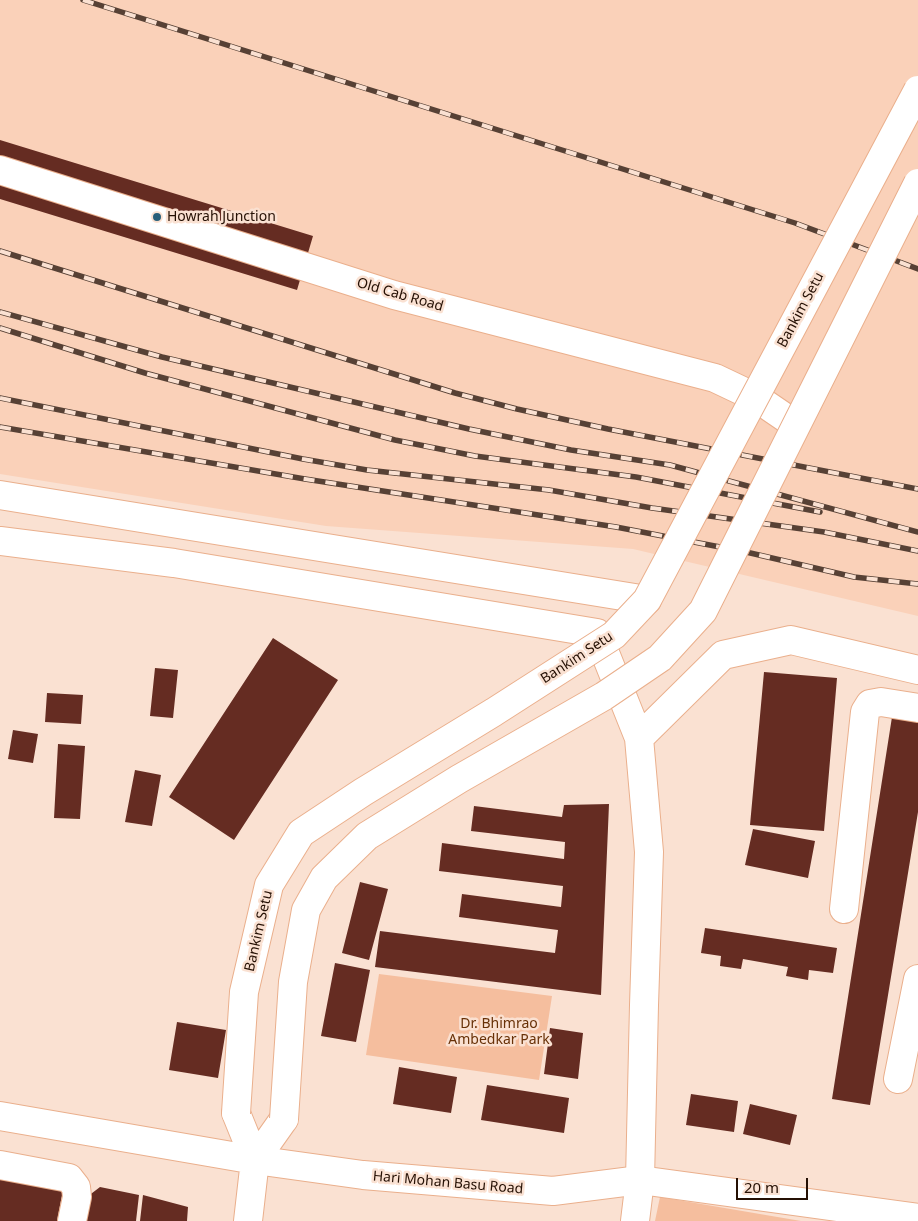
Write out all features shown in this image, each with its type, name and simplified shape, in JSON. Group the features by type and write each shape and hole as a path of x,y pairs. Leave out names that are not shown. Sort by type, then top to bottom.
{"main road":[{"name":"Bankim Setu","path":"255,1160 236,1113 244,992 269,885 302,833 363,792 494,712 614,635 647,600 918,90"},
{"name":"Old Cab Road","path":"0,170 394,295 715,378 755,397 796,425"},
{"path":"248,1221 255,1160 284,1119 293,982 306,910 324,878 366,836 459,779 604,696 660,658 703,611 918,182"},
{"path":"0,495 647,600"},
{"path":"0,541 174,563 597,633 639,738 650,852 640,1180 635,1221"},
{"path":"639,738 723,655 791,640 918,670"},
{"path":"844,909 865,712 870,704 881,702 918,708"},
{"path":"898,1078 918,979"},
{"name":"Hari Mohan Basu Road","path":"0,1116 255,1160 363,1175 552,1192 640,1180 918,1218"},
{"path":"0,1165 70,1178 76,1187 77,1197 72,1221"}],"shaded area":[{"name":"Howrah Junction","path":"0,0 918,0 918,616 633,549 326,526 0,474"}],"green space":[{"name":"Dr. Bhimrao Ambedkar Park","path":"379,974 552,996 539,1080 366,1055"},
{"path":"660,1197 801,1221 655,1221"}],"building":[{"name":"Howrah Junction","path":"0,140 313,236 297,290 0,199"},
{"path":"273,638 338,680 234,840 169,797"},
{"path":"155,668 178,670 173,718 150,716"},
{"path":"764,672 837,678 824,831 750,825"},
{"path":"47,693 83,695 81,724 45,722"},
{"path":"892,717 918,721 918,812 870,1105 832,1099"},
{"path":"13,730 38,734 33,763 8,759"},
{"path":"58,744 85,746 80,819 54,818"},
{"path":"135,770 161,775 152,826 125,822"},
{"path":"609,804 601,995 375,967 380,931 555,953 558,930 459,917 462,894 561,907 563,886 439,871 442,843 564,859 565,842 471,831 474,806 562,817 564,805"},
{"path":"753,829 815,841 808,878 745,865"},
{"path":"360,882 388,889 369,960 342,953"},
{"path":"705,928 837,948 833,973 809,970 808,980 786,976 788,967 743,959 741,969 720,966 721,956 701,953"},
{"path":"335,963 370,970 356,1042 321,1036"},
{"path":"177,1022 226,1030 218,1078 169,1070"},
{"path":"550,1028 583,1033 578,1079 544,1074"},
{"path":"399,1067 457,1077 451,1113 393,1104"},
{"path":"487,1085 569,1098 564,1133 481,1120"},
{"path":"691,1094 738,1101 734,1132 686,1125"},
{"path":"750,1104 797,1115 790,1145 743,1134"},
{"path":"0,1169 65,1180 57,1221 0,1221"},
{"path":"100,1187 139,1195 136,1221 80,1221 83,1200"},
{"path":"143,1195 188,1207 187,1221 140,1221"}],"railway":[{"path":"83,0 795,223 918,269"},
{"path":"0,251 455,393 608,429 918,489"},
{"path":"0,312 162,357 469,429 571,450 670,465 918,532"},
{"path":"0,328 145,373 395,440 475,456 636,477 820,512"},
{"path":"0,398 303,459 367,470 549,490 652,508 824,532 918,551"},
{"path":"0,427 305,479 616,527 746,552 854,577 918,584"}],"place":[{"name":"Howrah Junction","path":"157,217"}]}
